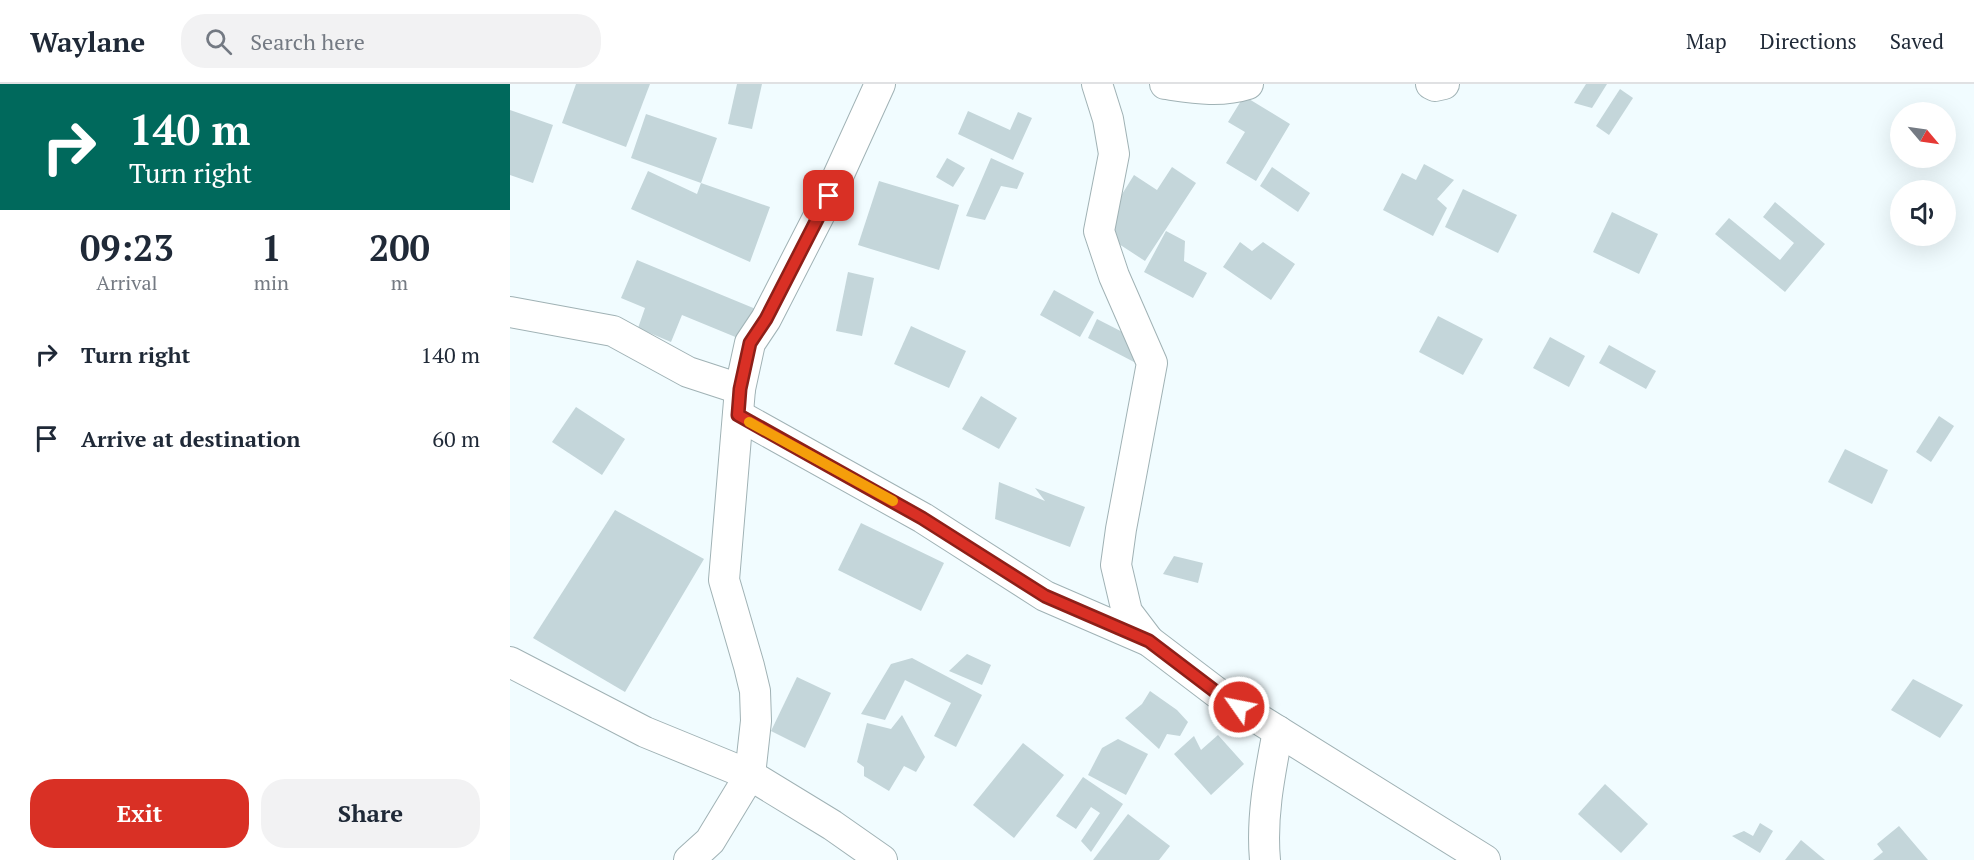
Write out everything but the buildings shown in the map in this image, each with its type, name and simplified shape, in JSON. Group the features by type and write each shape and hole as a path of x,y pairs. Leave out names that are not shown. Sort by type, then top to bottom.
{"street":[{"path":"689,860 710,842 750,775 756,721 755,692 750,666 724,580 739,402 750,343 766,319 829,196 880,84"},
{"path":"1097,84 1108,119 1114,154 1099,231 1114,276 1152,363 1116,565 1128,612 1149,641"},
{"path":"1165,84 1203,90 1248,84"},
{"path":"1431,84 1435,86 1444,84"},
{"path":"510,312 614,331 688,372 1045,596 1149,641 1220,695 1485,860"},
{"path":"510,662 645,732 750,775 832,825 882,860"},
{"path":"1265,860 1267,796 1278,731"}],"slow traffic":[{"path":"749,422 893,501"}],"route":[{"path":"829,196 766,319 750,343 740,389 738,415 922,518 1045,596 1149,641 1239,707"}]}
